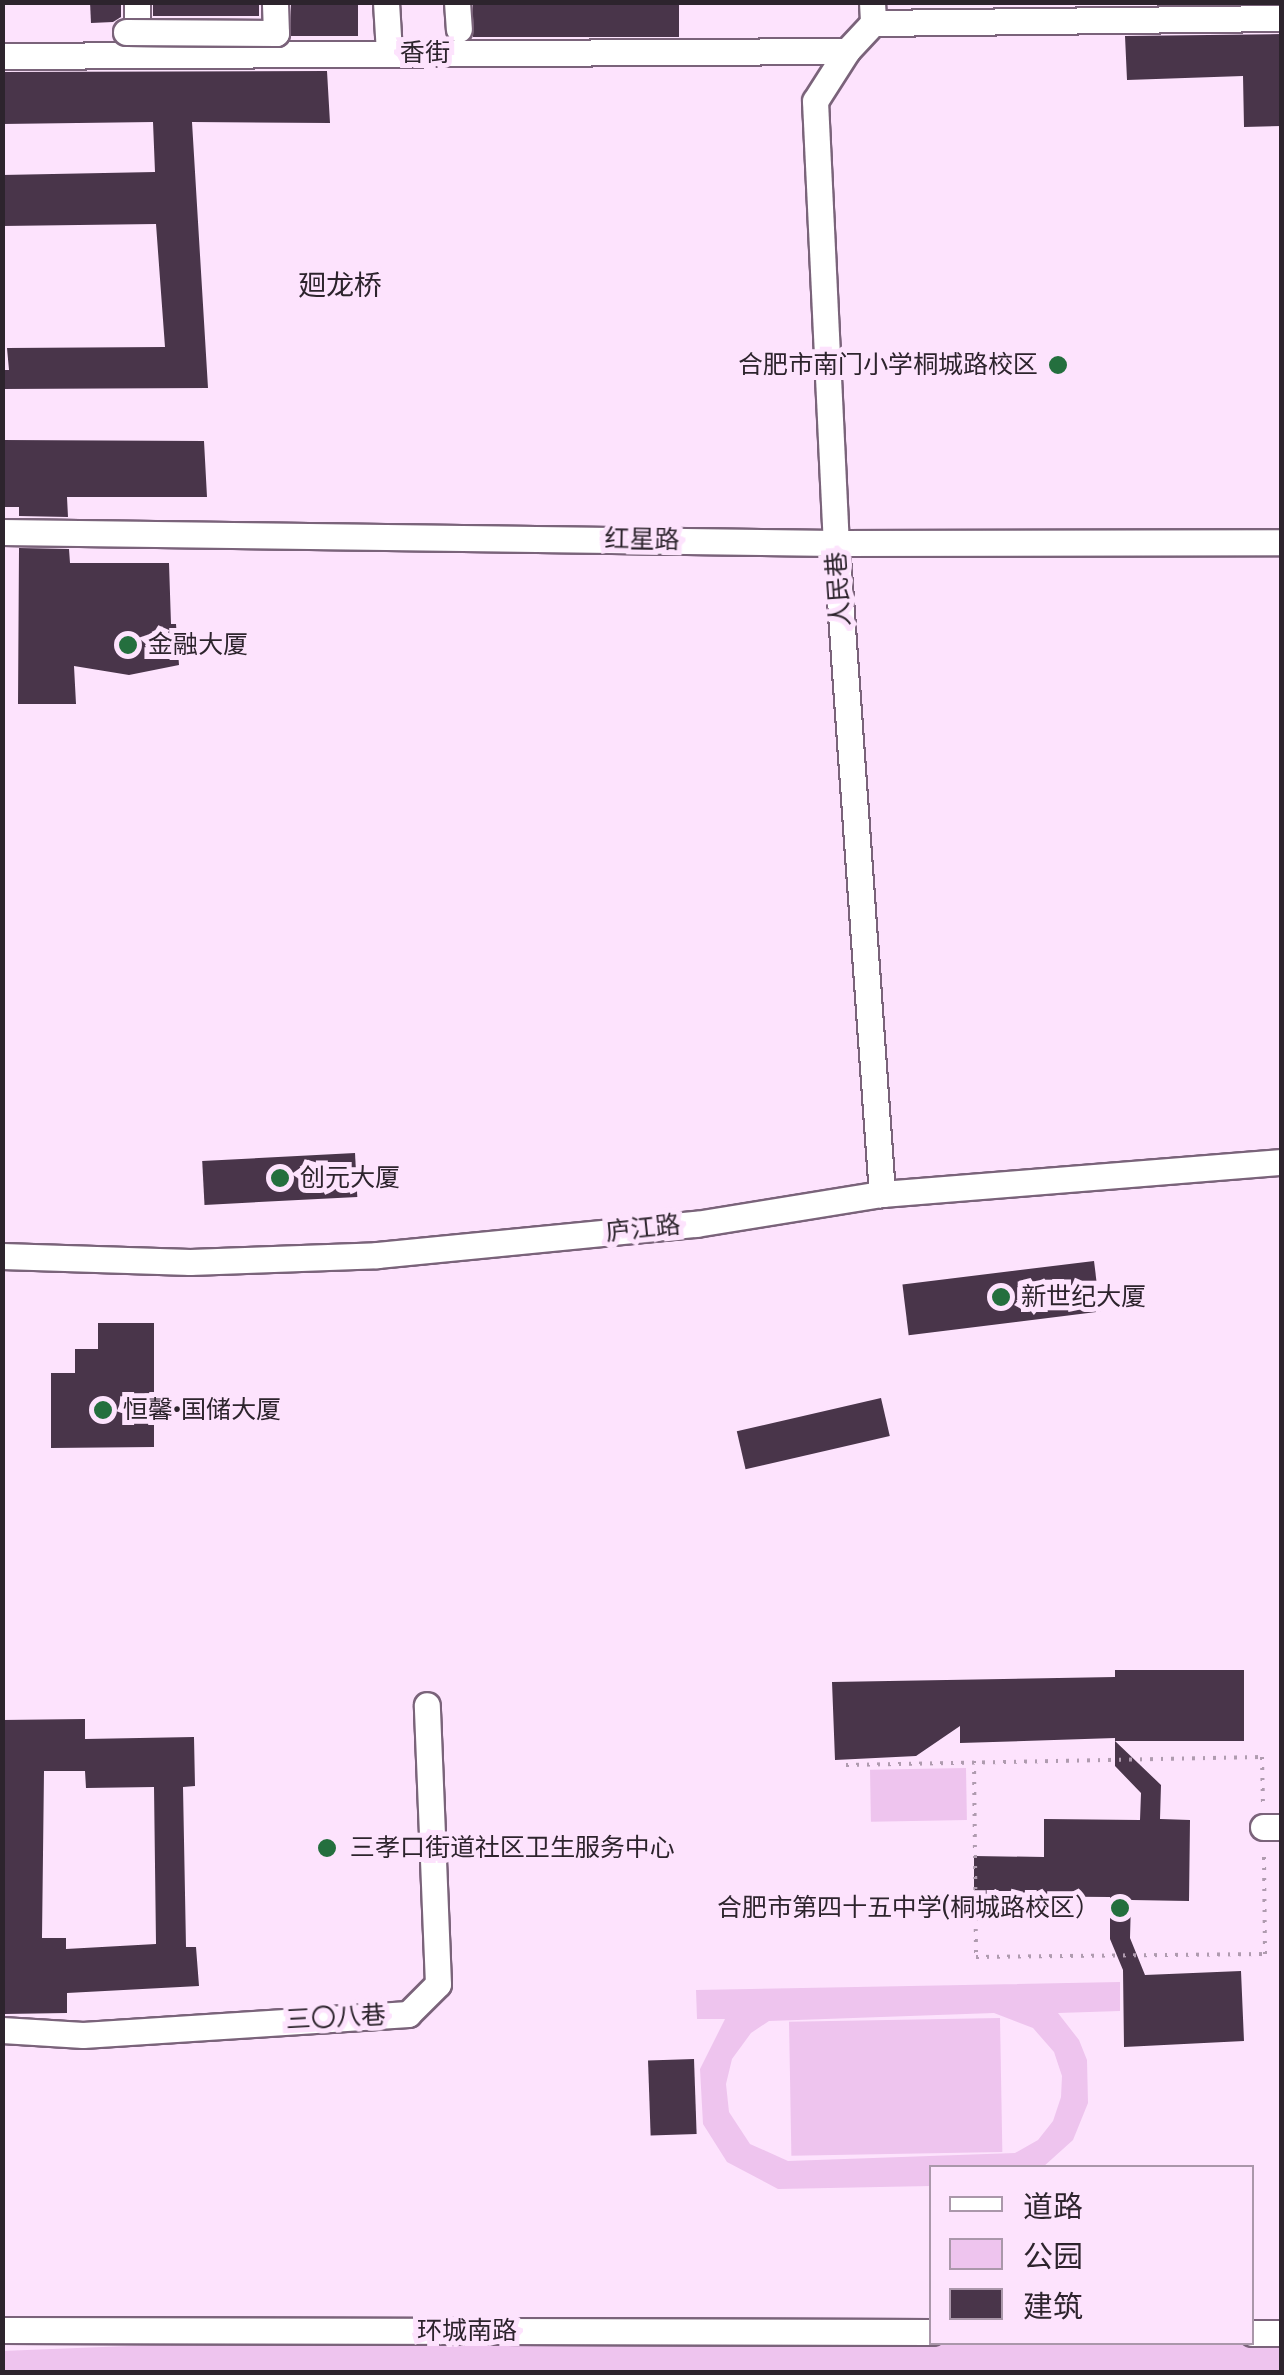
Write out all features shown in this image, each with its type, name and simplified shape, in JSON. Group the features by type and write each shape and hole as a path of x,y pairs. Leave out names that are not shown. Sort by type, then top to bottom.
{"street":[{"path":"137,2 132,43 276,33 275,2"},
{"path":"265,2 268,54"},
{"path":"386,2 389,53"},
{"path":"458,2 459,29"},
{"path":"872,13 1282,18"},
{"name":"人民巷","path":"872,13 815,101 836,543 882,1194"},
{"name":"香街","path":"2,56 58,45 132,43 268,54 847,51"},
{"name":"红星路","path":"2,532 836,543 1282,542"},
{"name":"庐江路","path":"2,1256 190,1262 378,1255 696,1224 882,1194 1282,1162"},
{"name":"三〇八巷","path":"2,2030 83,2035 408,2014 438,1984 428,1705"},
{"name":"环城南路","path":"2,2330 929,2332"},
{"path":"1254,2332 1282,2332"}],"path":[{"path":"846,1765 974,1761 1262,1757 1272,1827 1265,1954 976,1957 974,1761"}],"green space":[{"path":"966,1768 967,1820 871,1822 870,1770"},
{"path":"1120,1982 1120,2011 1058,2013 1079,2040 1087,2060 1088,2103 1073,2140 1045,2165 929,2165 929,2186 778,2189 727,2162 703,2124 700,2069 725,2019 697,2019 696,1990","holes":["994,2013 1033,2028 1054,2052 1062,2076 1061,2097 1053,2121 1038,2140 1015,2153 788,2161 750,2144 729,2112 726,2084 732,2059 751,2033 769,2021"]},
{"path":"1000,2018 1002,2152 791,2156 789,2022"},
{"path":"1281,2338 1282,2372 3,2372 2,2351 228,2342 1254,2345 1254,2342"}],"building":[{"path":"90,2 121,2 121,17 113,22 91,23"},
{"path":"153,2 259,2 259,16 153,16"},
{"path":"291,2 358,2 358,36 291,36"},
{"path":"473,2 679,2 679,37 473,37"},
{"path":"1282,34 1282,126 1244,127 1243,76 1127,80 1125,36"},
{"path":"327,71 330,123 192,122 208,388 2,389 2,370 9,370 7,348 165,347 156,224 2,226 2,175 155,172 153,122 2,124 2,72"},
{"path":"2,440 204,441 207,497 67,497 68,517 19,516 19,507 2,507"},
{"path":"19,548 69,549 70,563 169,563 171,624 176,624 179,665 129,675 74,666 76,704 18,704"},
{"name":"创元大厦","path":"355,1153 357,1197 205,1205 202,1161"},
{"name":"新世纪大厦","path":"1094,1261 1100,1312 909,1335 902,1285"},
{"name":"恒馨•国储大厦","path":"98,1323 154,1323 154,1447 51,1448 51,1373 75,1373 75,1349 98,1349"},
{"path":"881,1398 890,1436 746,1469 737,1431"},
{"path":"1115,1670 1244,1670 1244,1741 1115,1738 960,1743 960,1726 916,1756 835,1760 832,1682 1115,1677"},
{"path":"85,1719 85,1739 194,1737 195,1786 183,1787 186,1947 196,1947 199,1986 67,1993 67,2013 4,2014 2,1720","holes":["44,1771 85,1771 86,1788 154,1787 156,1944 66,1949 66,1938 42,1938"]},
{"path":"1115,1741 1161,1785 1160,1819 1190,1820 1189,1901 1131,1900 1130,1938 1145,1975 1241,1971 1244,2041 1124,2047 1123,1970 1110,1939 1110,1897 974,1896 974,1856 1044,1857 1044,1819 1140,1820 1141,1793 1115,1766"},
{"path":"694,2059 697,2134 651,2136 648,2061"}],"place":[{"name":"合肥市南门小学桐城路校区","path":"1058,365"},
{"name":"金融大厦","path":"128,645"},
{"name":"创元大厦","path":"280,1178"},
{"name":"新世纪大厦","path":"1001,1297"},
{"name":"恒馨•国储大厦","path":"103,1410"},
{"name":"三孝口街道社区卫生服务中心","path":"327,1848"},
{"name":"合肥市第四十五中学(桐城路校区）","path":"1120,1908"}],"district":[{"name":"廻龙桥","path":"340,286"}]}
